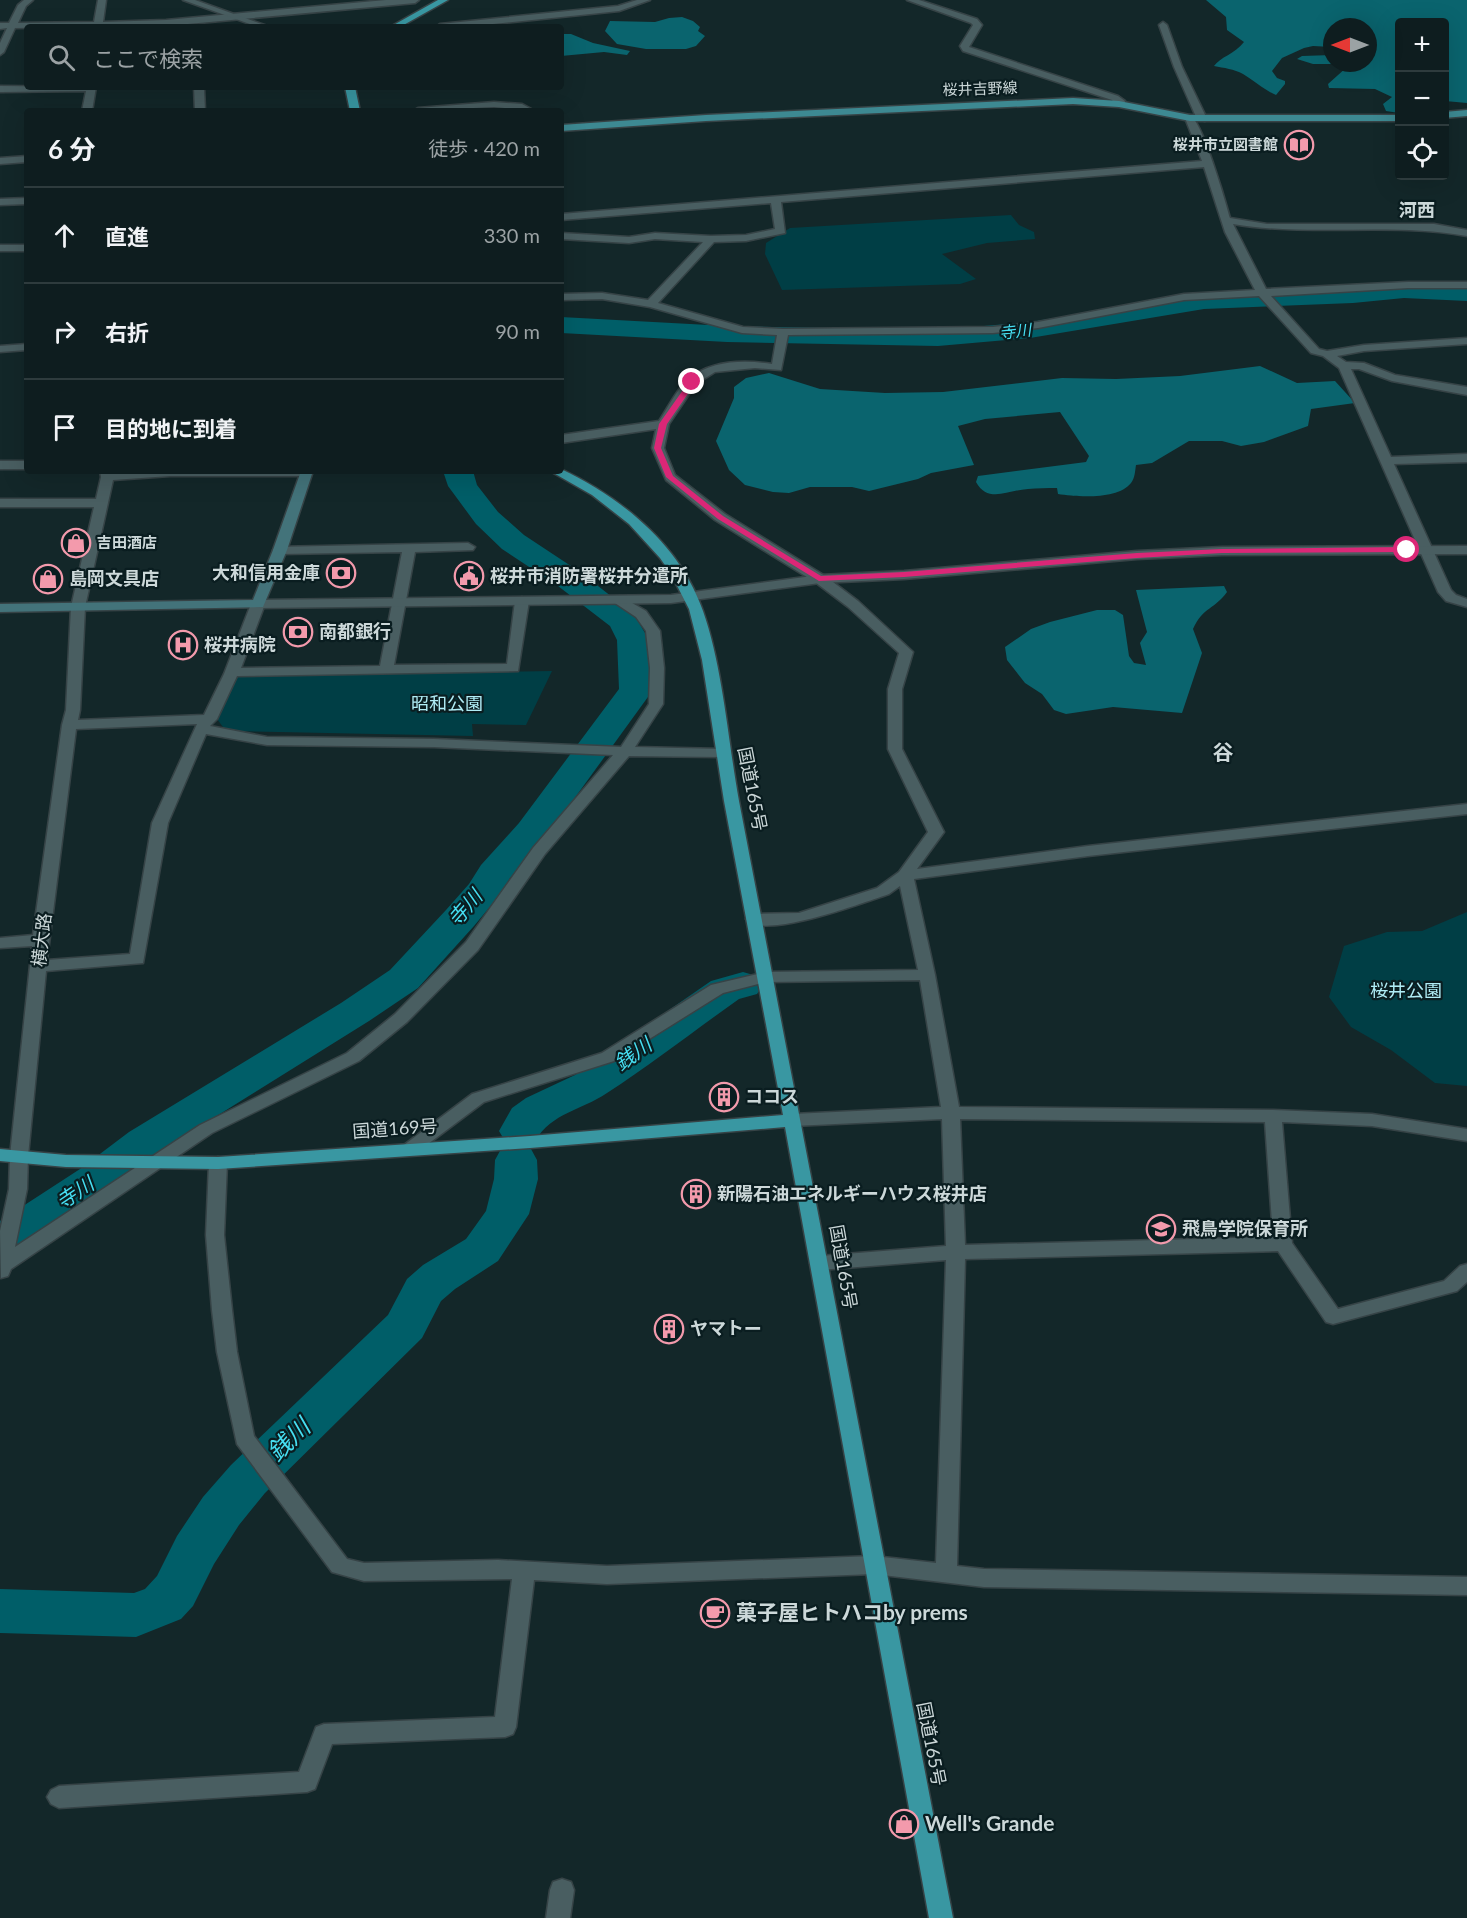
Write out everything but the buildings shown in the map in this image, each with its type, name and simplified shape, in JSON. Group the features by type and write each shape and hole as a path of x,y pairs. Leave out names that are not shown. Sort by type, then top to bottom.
{"highway":[{"path":"400,24 444,0"},
{"path":"351,90 354,108"},
{"name":"国道165号","path":"561,474 609,501 653,540 676,571 691,597 702,632 722,753 820,1263 941,1918"},
{"name":"国道169号","path":"0,1155 66,1161 218,1163 793,1120"}],"main road":[{"name":"桜井吉野線","path":"564,128 706,118 1073,101 1119,104 1190,118 1395,118"},
{"path":"1449,115 1467,113"},
{"path":"0,608 258,604 280,550 306,474"}],"street":[{"path":"0,52 22,5 29,0"},
{"path":"98,24 102,0"},
{"path":"187,0 258,24"},
{"path":"136,24 193,21 234,15 415,0"},
{"path":"468,24 619,8 646,0"},
{"path":"911,0 974,21 978,25 964,46 966,49 1114,98 1120,101 1119,104"},
{"path":"1163,25 1178,67 1202,118"},
{"path":"0,26 24,26"},
{"path":"0,89 24,89"},
{"path":"88,108 91,90"},
{"path":"200,90 200,108"},
{"path":"462,108 507,105 526,108"},
{"path":"1190,118 1226,220 1266,297 1316,351 1327,354 1344,366 1444,592 1451,598 1467,603"},
{"path":"0,161 24,159"},
{"path":"564,217 1207,164"},
{"path":"0,202 24,201"},
{"path":"564,236 629,240 655,236 746,238 781,231 776,201"},
{"path":"1226,220 1267,226 1434,227 1467,233"},
{"path":"651,304 711,239"},
{"path":"0,248 24,248"},
{"path":"564,297 602,296 651,304 742,330 783,335 1018,328 1184,297 1266,297 1408,285 1467,285"},
{"path":"754,920 800,918 883,891 905,875 920,851 936,832 895,749 895,688 906,652 853,604 819,579 720,517 670,477 658,448 663,424 692,382 712,369 755,365 777,368 783,335"},
{"path":"1327,354 1364,348 1467,341"},
{"path":"0,349 24,347"},
{"path":"1344,366 1360,365 1392,378 1467,391"},
{"path":"564,439 663,424"},
{"path":"1388,461 1467,458"},
{"path":"0,465 24,465"},
{"name":"横大路","path":"2,1266 18,1189 19,1156 41,940 69,725 74,710 78,607 106,474"},
{"path":"0,503 101,503"},
{"path":"280,550 468,547"},
{"path":"386,670 409,548"},
{"path":"38,966 137,958 160,823 230,672 258,604 617,601 691,597 819,579 904,575 1212,551 1467,550"},
{"path":"230,672 513,668 522,601"},
{"path":"2,1266 144,1162 352,1057 401,1018 472,946 539,851 621,751 656,704 657,668 653,631 641,614 617,601"},
{"path":"69,725 205,724 267,741 434,743 722,753"},
{"path":"905,875 1030,858 1467,809"},
{"path":"905,875 927,975 951,1113 956,1252 946,1574"},
{"path":"0,943 41,940"},
{"path":"410,1149 478,1098 608,1057 717,989 766,976 927,975"},
{"path":"793,1120 951,1113 1273,1116 1372,1120 1467,1136"},
{"path":"1273,1116 1283,1244 1333,1317 1450,1286 1467,1271"},
{"path":"218,1163 215,1235 222,1310 227,1352 244,1438 340,1566 364,1572 524,1571 607,1575 874,1565 996,1578 1467,1586"},
{"path":"820,1263 956,1252 1283,1244"},
{"path":"59,1797 307,1782 324,1734 505,1727 524,1571"},
{"path":"558,1918 562,1890"}],"green space":[{"path":"1011,215 1019,225 1034,232 1035,239 987,243 942,254 976,279 960,284 782,290 765,254 766,243 790,228"},
{"name":"昭和公園","path":"552,671 526,725 472,724 473,736 226,731 217,719 237,676"},
{"name":"桜井公園","path":"1467,912 1467,1086 1435,1083 1391,1050 1351,1027 1329,997 1344,946 1387,932 1422,931"}],"shaded area":[{"path":"1206,0 1467,0 1467,103 1449,101 1449,18 1395,18 1395,112 1386,111 1383,104 1392,97 1375,89 1329,88 1328,84 1341,72 1377,72 1377,18 1323,18 1323,47 1304,48 1282,58 1272,71 1277,78 1285,81 1276,95 1240,72 1214,66 1244,42 1227,30 1226,17"},
{"path":"682,17 693,21 700,27 698,31 705,36 696,46 686,49 646,49 617,44 605,31 610,21 655,22"},
{"path":"564,34 630,51 627,55 604,52 564,56"},
{"path":"1323,55 1323,64 1313,64 1297,59 1302,56"},
{"path":"1260,366 1297,383 1335,381 1355,403 1311,409 1308,426 1264,442 1241,446 1222,441 1189,441 1152,463 1136,465 1131,483 1107,495 1058,494 1057,488 992,494 986,493 976,482 978,476 1086,462 1089,456 1060,412 985,419 958,426 974,465 931,473 918,479 869,491 852,487 810,487 789,493 773,492 745,485 729,470 716,441 734,398 734,387 746,378 769,373 820,389 885,393 943,392 1062,378 1116,379 1180,376"},
{"path":"1224,586 1227,592 1201,616 1193,629 1202,653 1182,713 1113,707 1066,714 1054,710 1042,694 1025,683 1007,660 1005,647 1031,629 1097,610 1115,610 1123,615 1129,656 1134,663 1146,665 1140,643 1147,632 1136,590"}],"waterway":[{"name":"寺川","path":"564,325 727,334 938,338 1030,330 1204,301 1353,295 1404,290 1467,293"},
{"name":"寺川","path":"0,1243 95,1180 144,1142 355,1012 404,979 460,918 485,889 494,873 532,831 636,690 633,640 623,621 569,579 513,542 487,518 463,486 459,474"},
{"name":"銭川","path":"520,1131 527,1118 541,1108 590,1085 725,990 743,985"},
{"name":"銭川","path":"0,1611 136,1615 163,1604 175,1591 195,1551 221,1511 248,1479 406,1326 423,1291 439,1277 482,1250 507,1214 516,1179 516,1160"}],"place":[{"name":"桜井市立図書館","path":"1299,145"},
{"name":"吉田酒店","path":"76,543"},
{"name":"大和信用金庫","path":"341,573"},
{"name":"桜井市消防署桜井分遣所","path":"469,576"},
{"name":"島岡文具店","path":"48,579"},
{"name":"南都銀行","path":"298,632"},
{"name":"桜井病院","path":"183,645"},
{"name":"ココス","path":"724,1097"},
{"name":"新陽石油エネルギーハウス桜井店","path":"696,1194"},
{"name":"飛鳥学院保育所","path":"1161,1229"},
{"name":"ヤマトー","path":"669,1329"},
{"name":"菓子屋ヒトハコby prems","path":"715,1613"},
{"name":"Well's Grande","path":"904,1824"}],"district":[{"name":"河西","path":"1417,211"},
{"name":"谷","path":"1223,753"}],"route":[{"path":"692,382 663,424 658,448 670,477 720,517 819,579 904,575 1137,555 1222,551 1407,550"}]}
